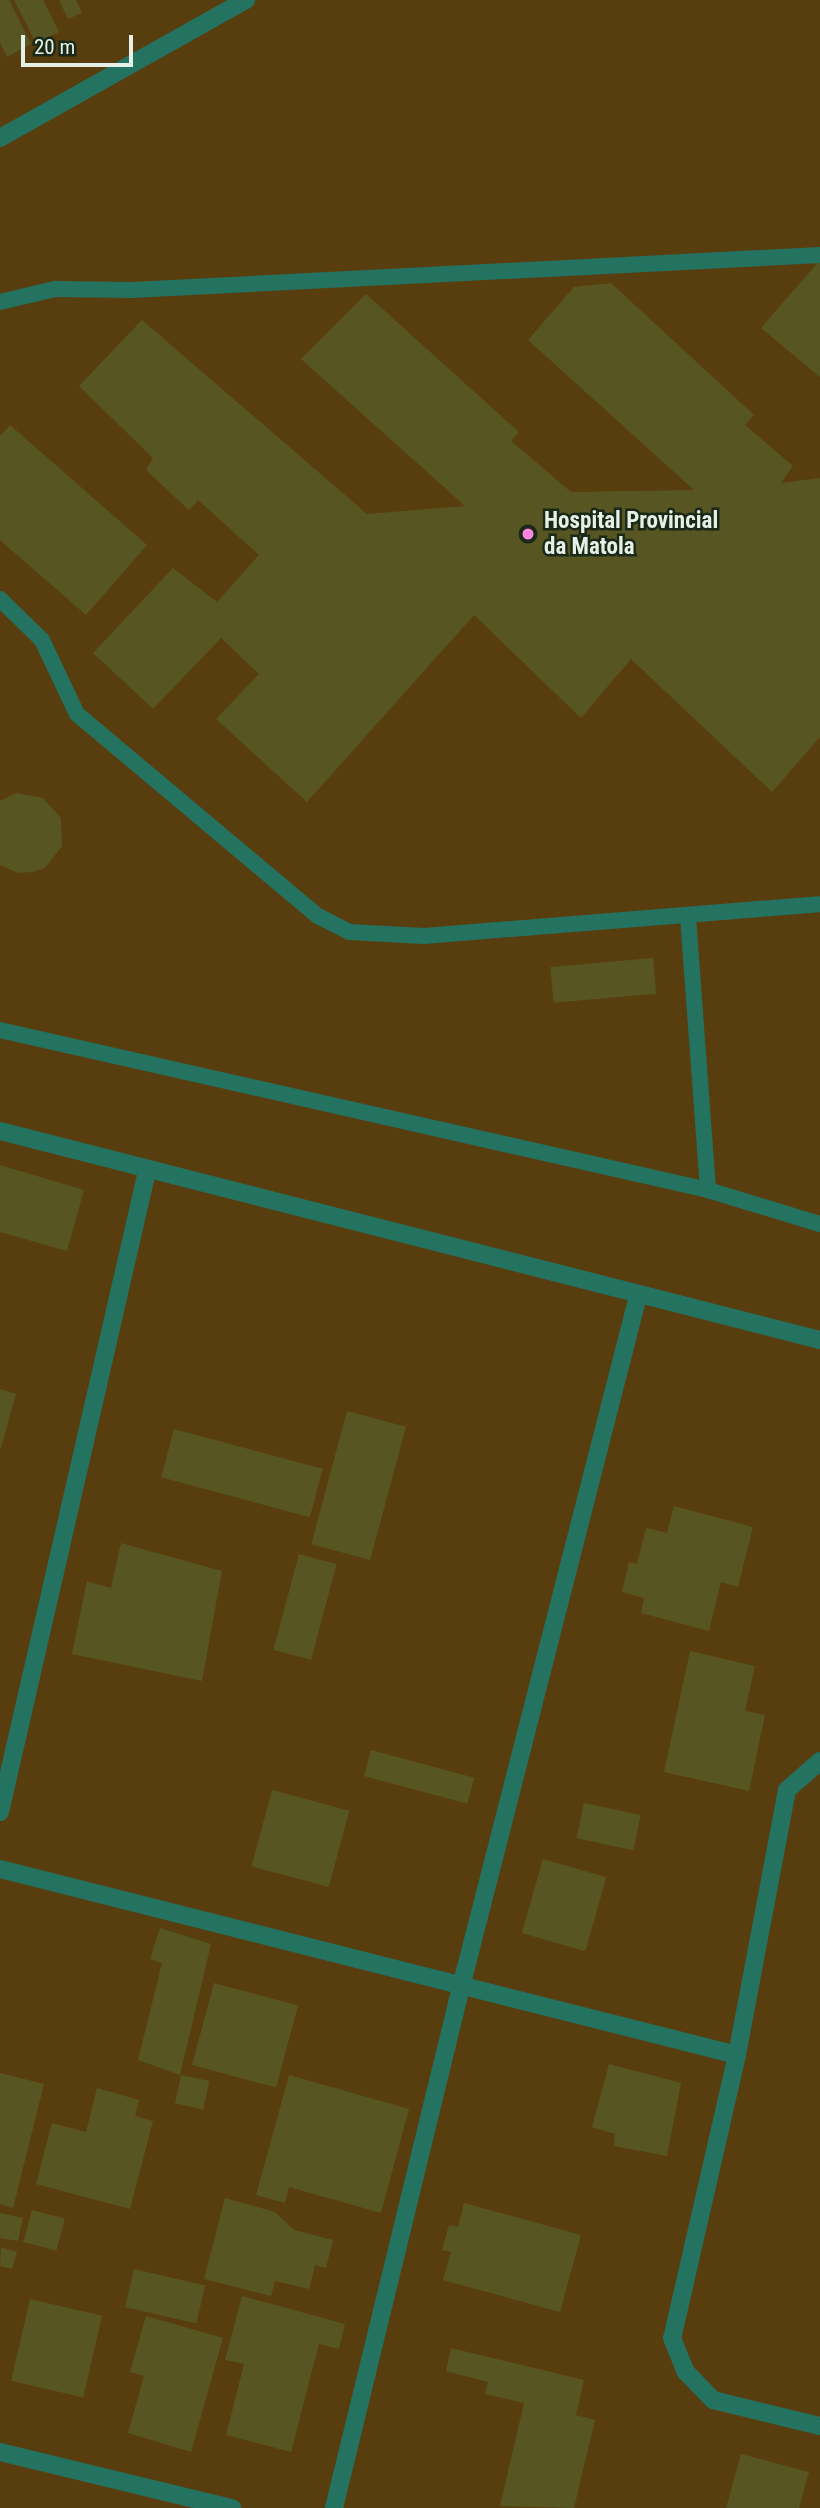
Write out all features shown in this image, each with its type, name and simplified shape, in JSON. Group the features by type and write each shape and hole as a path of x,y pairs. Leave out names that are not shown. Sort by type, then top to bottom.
{"street":[{"path":"0,138 246,0"},
{"path":"0,1131 638,1296 820,1340"},
{"path":"0,1812 148,1171"},
{"path":"334,2508 461,1983 638,1296"},
{"path":"820,1761 787,1790 737,2056 672,2338 686,2372 713,2400 820,2426"},
{"path":"0,1870 461,1983 737,2056"},
{"path":"0,2452 232,2508"}],"lane":[{"path":"0,302 55,289 132,290 820,255"},
{"path":"0,599 42,640 77,714 318,916 349,932 424,936 688,917 820,904"},
{"path":"688,917 708,1190"},
{"path":"0,1030 708,1190 820,1224"}],"shaded area":[{"path":"0,0 820,0 820,2508 0,2508"}],"building":[{"path":"0,0 9,0 31,44 7,57 0,43"},
{"path":"14,0 43,0 59,32 36,43"},
{"path":"59,0 76,0 82,13 68,19"},
{"path":"820,260 820,377 761,328"},
{"name":"Hospital Provincial da Matola","path":"611,283 754,415 745,425 793,466 781,483 820,478 820,737 772,792 631,659 581,718 474,615 307,802 216,719 259,674 221,638 153,709 93,653 173,568 217,602 259,555 198,500 189,510 146,470 153,458 79,386 142,320 367,514 465,506 301,359 366,294 519,432 511,441 571,492 694,490 528,340 574,287"},
{"path":"10,425 147,545 86,615 0,540 0,436"},
{"path":"16,793 43,798 61,818 62,846 45,868 32,872 18,873 0,865 0,801"},
{"path":"653,958 656,994 554,1003 550,967"},
{"path":"0,1165 84,1190 67,1251 0,1232"},
{"path":"0,1389 16,1394 1,1448 0,1447"},
{"path":"347,1411 406,1427 370,1560 311,1544"},
{"path":"174,1429 323,1469 310,1517 161,1477"},
{"path":"674,1506 753,1527 738,1587 721,1582 709,1631 641,1613 644,1598 622,1592 629,1562 637,1564 646,1528 667,1533"},
{"path":"121,1543 222,1571 202,1681 72,1654 87,1581 111,1588"},
{"path":"299,1554 337,1564 311,1660 273,1650"},
{"path":"690,1651 755,1666 745,1711 765,1715 749,1791 664,1772"},
{"path":"371,1750 474,1778 467,1804 364,1776"},
{"path":"272,1790 349,1811 329,1887 252,1866"},
{"path":"584,1803 641,1815 633,1850 577,1838"},
{"path":"543,1859 606,1877 585,1951 522,1933"},
{"path":"160,1928 211,1944 180,2075 138,2060 162,1963 150,1959"},
{"path":"214,1983 298,2006 276,2088 192,2065"},
{"path":"609,2064 681,2083 667,2156 614,2146 615,2134 592,2127"},
{"path":"0,2073 44,2084 13,2208 0,2204"},
{"path":"181,2075 209,2081 203,2109 175,2103"},
{"path":"289,2075 409,2109 381,2213 289,2187 285,2203 256,2195"},
{"path":"97,2088 139,2100 135,2116 153,2121 130,2209 36,2184 52,2123 86,2132"},
{"path":"225,2198 275,2212 294,2230 333,2240 326,2268 315,2265 309,2289 275,2281 271,2296 204,2279"},
{"path":"464,2203 581,2235 560,2312 443,2280 451,2252 442,2250 449,2225 458,2227"},
{"path":"32,2210 65,2219 56,2251 23,2242"},
{"path":"0,2213 23,2218 18,2241 0,2238"},
{"path":"1,2247 17,2252 12,2269 0,2266"},
{"path":"134,2269 205,2285 196,2323 125,2307"},
{"path":"242,2296 345,2324 339,2349 319,2344 291,2452 226,2435 244,2364 225,2360"},
{"path":"30,2299 102,2316 83,2397 11,2381"},
{"path":"146,2316 223,2338 191,2452 128,2433 144,2376 130,2372"},
{"path":"451,2348 584,2380 576,2415 595,2420 574,2508 500,2506 524,2403 485,2394 488,2382 446,2371"},
{"path":"741,2454 809,2472 799,2508 726,2508"}],"place":[{"name":"Hospital Provincial da Matola","path":"528,534"}]}
